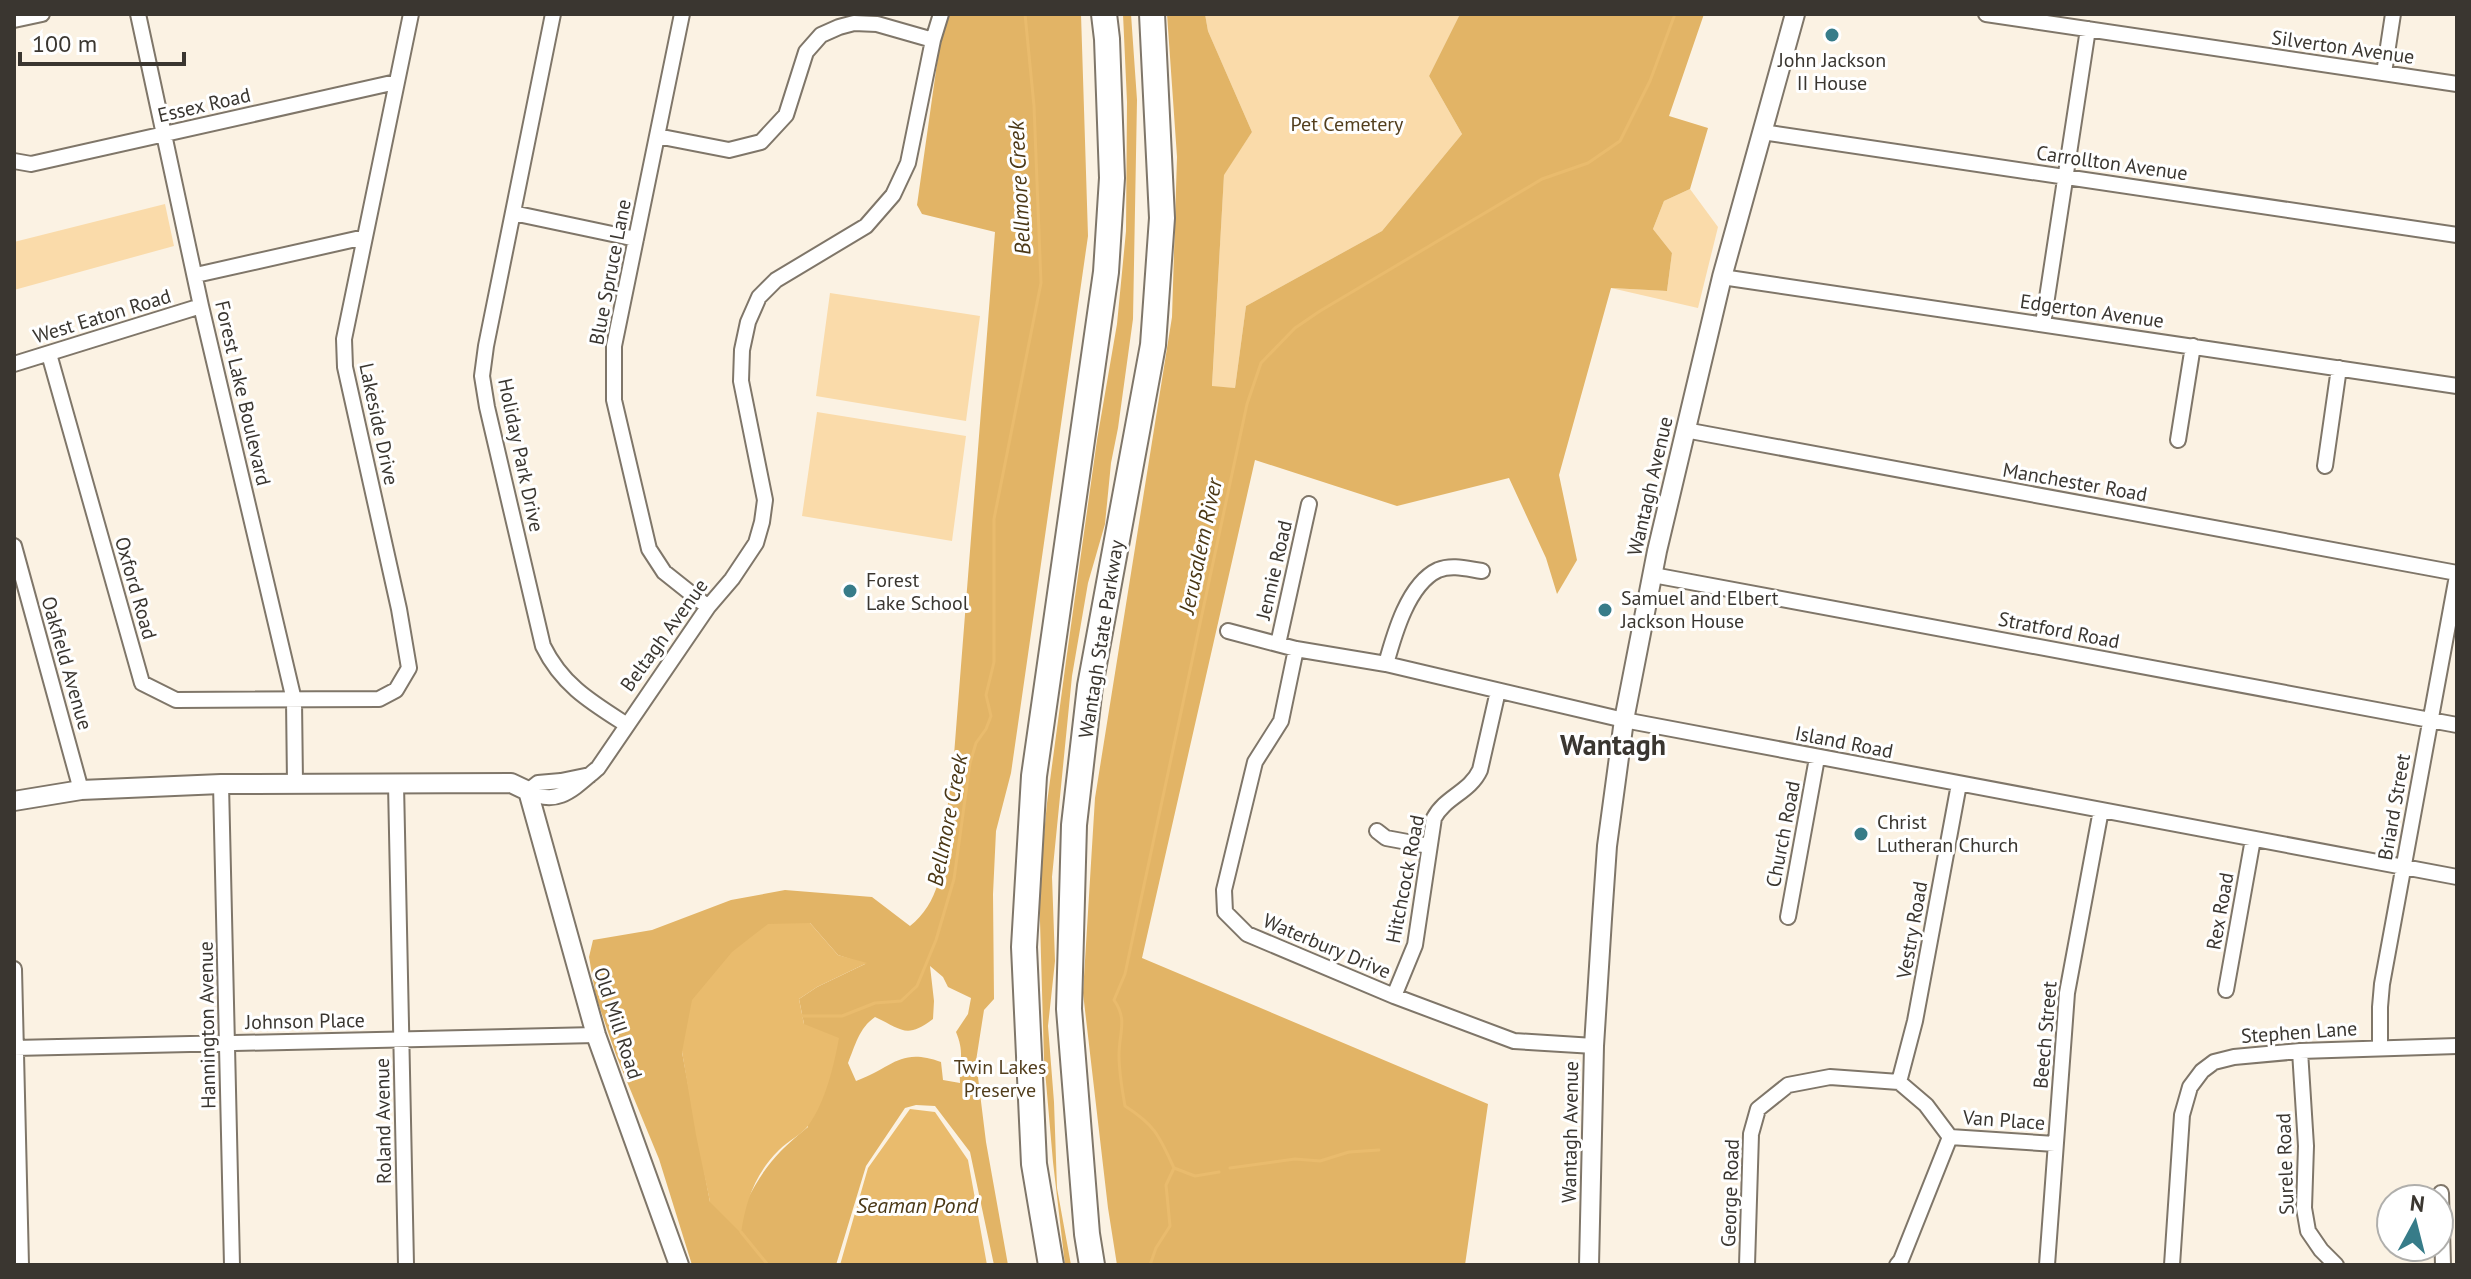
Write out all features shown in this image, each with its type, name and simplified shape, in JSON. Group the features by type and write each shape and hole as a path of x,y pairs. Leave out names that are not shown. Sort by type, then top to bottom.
{"highway":[{"path":"1051,1265 1034,1164 1024,947 1034,776 1106,272 1112,178 1104,14"},
{"name":"Wantagh State Parkway","path":"1092,1265 1069,1009 1074,825 1090,686 1153,345 1162,218 1152,14"}],"main road":[{"name":"Wantagh Avenue","path":"1589,1265 1594,1046 1607,846 1624,720 1685,430 1722,277 1795,14"},
{"path":"14,801 81,790 221,784 511,783 528,791"},
{"name":"Old Mill Road","path":"528,791 596,1035 679,1265"}],"street":[{"path":"14,20 42,14"},
{"name":"Forest Lake Boulevard","path":"138,14 201,306 294,700 295,783"},
{"name":"Lakeside Drive","path":"294,700 379,699 396,690 409,668 396,594 345,367 344,339 411,14"},
{"name":"Holiday Park Drive","path":"553,14 482,376 543,646 555,669 567,683 627,725"},
{"name":"Blue Spruce Lane","path":"682,14 614,346 614,400 649,549 664,572 708,607"},
{"name":"Beltagh Avenue","path":"528,791 541,798 550,798 574,789 606,759 708,607 750,553 760,533 764,490 741,381 742,350 748,322 759,297 776,280 866,226 893,195 908,163 941,14"},
{"name":"Silverton Avenue","path":"1986,14 2457,84"},
{"path":"2384,73 2393,14"},
{"path":"657,136 729,150 761,142 786,115 806,52 821,35 839,27 854,23 877,24 933,40"},
{"path":"2043,324 2088,29"},
{"name":"Essex Road","path":"17,162 31,164 396,82"},
{"name":"Carrollton Avenue","path":"1762,132 2457,235"},
{"path":"513,213 636,239"},
{"path":"196,275 365,237"},
{"name":"Edgerton Avenue","path":"1722,277 2457,386"},
{"name":"West Eaton Road","path":"14,364 201,306"},
{"path":"2178,440 2193,346"},
{"name":"Oxford Road","path":"49,354 142,683 176,700 294,700"},
{"path":"2325,466 2339,368"},
{"name":"Manchester Road","path":"1685,430 2457,574"},
{"name":"Jennie Road","path":"1278,644 1309,504"},
{"name":"Oakfield Avenue","path":"14,546 81,790"},
{"path":"1386,664 1397,623 1427,578 1439,570 1456,567 1482,571"},
{"name":"Briard Street","path":"2380,1047 2382,984 2457,574"},
{"name":"Stratford Road","path":"1653,575 2457,725"},
{"name":"Island Road","path":"1228,631 1296,649 1386,664 1624,720 2457,877"},
{"name":"Waterbury Drive","path":"1296,649 1281,721 1255,762 1224,890 1225,912 1247,934 1394,996 1514,1041 1594,1046"},
{"name":"Hitchcock Road","path":"1394,996 1415,945 1429,846 1438,811 1469,787 1480,770 1498,691"},
{"name":"Church Road","path":"1788,917 1817,758"},
{"name":"Hannington Avenue","path":"221,784 232,1265"},
{"name":"Roland Avenue","path":"396,784 406,1265"},
{"name":"Vestry Road","path":"1899,1082 1915,1021 1959,784"},
{"name":"Beech Street","path":"2047,1265 2067,993 2101,810"},
{"path":"1377,831 1386,838 1429,846"},
{"name":"Rex Road","path":"2226,990 2253,839"},
{"path":"14,969 21,1265"},
{"name":"Johnson Place","path":"15,1048 596,1035"},
{"name":"Stephen Lane","path":"2172,1265 2182,1115 2190,1087 2202,1071 2214,1062 2234,1057 2380,1047 2457,1046"},
{"name":"Surele Road","path":"2300,1051 2306,1146 2304,1208 2308,1231 2336,1265"},
{"name":"George Road","path":"1747,1265 1751,1134 1758,1109 1788,1085 1830,1077 1899,1082"},
{"path":"1897,1265 1950,1137 1926,1105 1899,1082"},
{"name":"Van Place","path":"1950,1137 2055,1144"}],"green space":[{"name":"Pet Cemetery","path":"1205,14 1460,14 1429,76 1462,134 1382,231 1246,306 1235,388 1212,387 1224,174 1252,132 1208,31"},
{"path":"1690,189 1718,227 1698,308 1611,288 1667,291 1672,253 1653,229 1664,201"},
{"path":"165,204 174,246 14,290 14,242"},
{"path":"830,293 980,316 966,421 816,396"},
{"path":"817,412 966,436 952,541 802,516"}],"shaded area":[{"path":"944,14 1081,14 1088,236 1011,773 996,831 994,999 984,1010 976,1061 986,1142 1008,1265 994,1265 970,1152 935,1106 916,1105 905,1108 866,1166 836,1265 692,1265 659,1159 596,997 589,957 593,940 652,930 731,900 785,890 872,897 910,926 924,912 933,895 938,883 954,755 995,232 922,214 917,205","holes":["810,923 838,955 865,964 799,999 804,1024 808,1127 772,1161 746,1202 710,1202 682,1052","930,966 943,977 948,987 971,998 968,1014 956,1032 961,1052 960,1083 943,1080 941,1062 915,1057 897,1061 856,1081 848,1063 861,1032 870,1021 875,1017 910,1031 933,1019"]},
{"path":"1123,14 1131,14 1137,100 1133,319 1105,524 1088,583 1072,676 1052,877 1055,961 1048,1026 1057,1188 1071,1265 1065,1265 1053,1162 1044,1059 1039,887 1066,661 1097,440 1117,324 1126,231 1127,102"},
{"path":"1167,14 1205,14 1208,31 1252,132 1224,175 1212,386 1235,388 1246,306 1382,231 1462,134 1429,76 1460,14 1704,14 1669,116 1708,128 1690,189 1664,201 1653,229 1672,253 1667,291 1611,288 1559,475 1577,560 1557,594 1546,558 1509,478 1397,506 1255,460 1142,958 1488,1104 1465,1265 1117,1265 1083,993 1095,798 1172,317 1177,157"}],"water":[{"path":"810,923 838,955 867,963 799,999 804,1024 839,1038 834,1060 814,1117 802,1132 779,1150 758,1178 741,1233 710,1202 682,1052 692,1000 732,952 768,924"},
{"name":"Seaman Pond","path":"910,1109 935,1112 968,1160 987,1265 840,1265 868,1168"}],"waterway":[{"name":"Bellmore Creek","path":"802,1016 842,1016 875,1003 901,1001 917,986 936,940 954,879 970,763 976,743 991,716 986,695 994,662 994,519 1041,283 1034,106 1025,14"},
{"name":"Jerusalem River","path":"1150,1265 1156,1248 1170,1226 1166,1185 1174,1168 1156,1132 1125,1106 1119,1062 1122,1020 1114,1000 1125,974 1247,404 1261,363 1295,328 1320,311 1542,179 1588,163 1620,141 1650,81 1675,14"},
{"path":"1230,1168 1295,1159 1320,1161 1349,1152 1379,1150"},
{"path":"1174,1168 1195,1176 1219,1172"},
{"name":"Bellmore Creek","path":"741,1232 768,1265"}],"place":[{"name":"John Jackson II House","path":"1832,35"},
{"name":"Forest Lake School","path":"850,591"},
{"name":"Samuel and Elbert Jackson House","path":"1605,610"},
{"name":"Christ Lutheran Church","path":"1861,834"}],"district":[{"name":"Wantagh","path":"1613,744"}],"park label":[{"name":"Twin Lakes Preserve","path":"1000,1078"}]}
